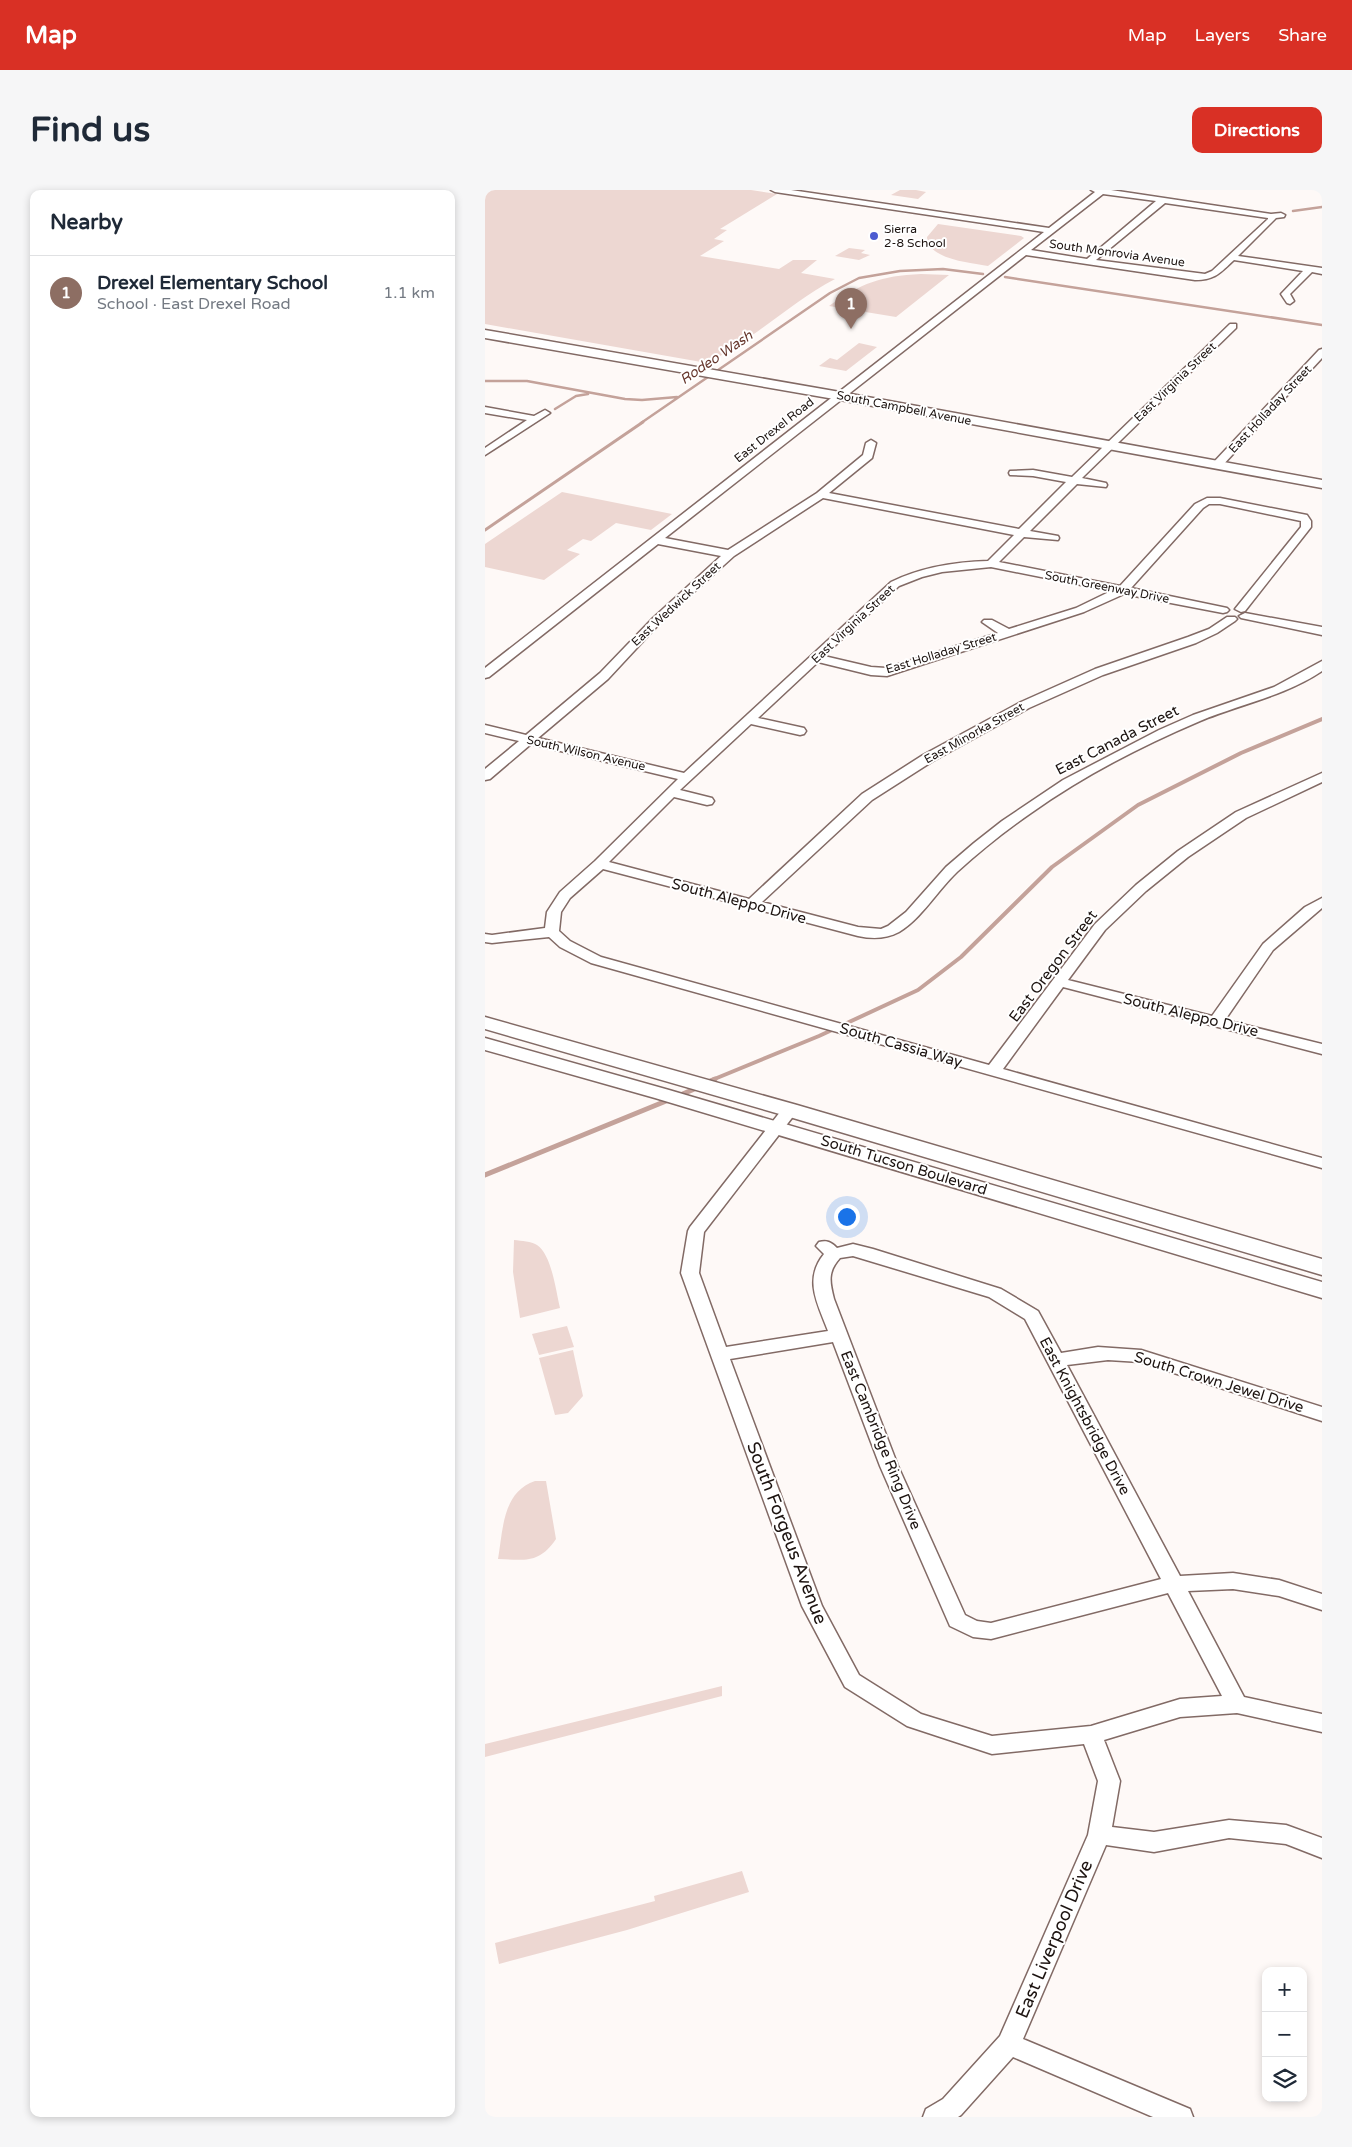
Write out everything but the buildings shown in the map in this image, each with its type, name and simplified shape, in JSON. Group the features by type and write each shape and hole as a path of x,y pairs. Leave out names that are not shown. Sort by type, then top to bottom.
{"main road":[{"name":"South Campbell Avenue","path":"485,334 840,396 1322,484"},
{"name":"South Tucson Boulevard","path":"485,1023 790,1110 1322,1267"},
{"name":"South Tucson Boulevard","path":"485,1044 776,1127 1322,1290"}],"street":[{"path":"775,190 1051,231"},
{"path":"1100,190 1271,216 1283,214"},
{"name":"East Drexel Road","path":"485,674 1051,231 1100,190"},
{"path":"839,200 849,194"},
{"path":"1089,261 1163,200"},
{"path":"1231,258 1272,219 1271,216"},
{"name":"South Monrovia Avenue","path":"1024,252 1208,279 1231,258"},
{"path":"1231,258 1322,271"},
{"path":"1290,301 1285,294 1310,269"},
{"name":"East Virginia Street","path":"552,932 555,912 565,896 600,864 671,792 895,584 926,570 991,564 1108,446 1233,326"},
{"name":"East Holladay Street","path":"1217,466 1322,352"},
{"path":"485,410 535,419"},
{"path":"485,452 545,413"},
{"name":"East Wedwick Street","path":"485,776 604,676 657,620 729,554 821,495 868,456 871,443"},
{"path":"1014,473 1033,473 1102,485"},
{"path":"821,495 1054,538"},
{"name":"East Holladay Street","path":"815,658 888,673 1080,610 1123,590 1199,506 1212,501 1296,514 1307,521 1305,527 1243,612"},
{"path":"657,540 729,554"},
{"name":"South Greenway Drive","path":"991,564 1123,590 1227,614"},
{"path":"1227,614 1239,619 1243,612 1322,631"},
{"name":"East Minorka Street","path":"751,904 867,797 928,758 1025,705 1099,672 1213,631 1227,614"},
{"name":"East Holladay Street","path":"988,622 1007,633"},
{"name":"East Canada Street","path":"880,936 900,925 952,870 993,835 1068,782 1151,739 1197,718 1291,682 1322,665"},
{"path":"749,720 801,731"},
{"name":"South Wilson Avenue","path":"485,729 687,777"},
{"name":"East Oregon Street","path":"993,1070 1100,926 1141,888 1183,854 1241,815 1322,777"},
{"path":"671,792 707,801"},
{"name":"South Aleppo Drive","path":"600,864 880,936"},
{"path":"1216,1021 1268,947 1310,910 1322,902"},
{"path":"485,938 492,939 552,932"},
{"name":"South Cassia Way","path":"552,932 572,949 596,960 1322,1163"},
{"name":"South Aleppo Drive","path":"1059,982 1322,1049"},
{"name":"South Forgeus Avenue","path":"790,1110 696,1231 690,1273 812,1606 852,1681 914,1720 992,1745 1091,1734 1180,1708 1237,1704 1322,1723"},
{"name":"East Cambridge Ring Drive","path":"829,1250 820,1274 825,1299 889,1466 957,1620 973,1629 991,1631 1173,1584"},
{"name":"East Knightsbridge Drive","path":"829,1250 853,1250 873,1254 995,1293 1032,1315 1237,1704"},
{"path":"720,1354 839,1335"},
{"name":"South Crown Jewel Drive","path":"1056,1361 1079,1355 1114,1352 1141,1356 1322,1414"},
{"path":"1173,1584 1233,1581 1279,1588 1322,1602"},
{"name":"East Liverpool Drive","path":"935,2117 951,2107 1009,2044 1099,1835 1109,1780 1091,1734"},
{"path":"1099,1835 1154,1842 1229,1829 1286,1835 1322,1848"},
{"path":"1009,2044 1181,2117"}],"shaded area":[{"path":"751,190 777,194 720,229 727,230 714,239 724,241 700,256 779,269 793,260 817,260 801,273 835,279 802,299 740,344 707,363 485,324 485,191"},
{"path":"900,190 926,192 918,199 891,195"},
{"path":"938,224 1024,238 988,266 980,265 951,259 934,250 929,244 927,237"},
{"path":"849,248 865,250 861,253 870,255 859,260 835,256"},
{"path":"921,274 949,275 896,317 829,306 872,282"},
{"path":"859,343 877,347 846,371 819,366 830,358 837,360"},
{"path":"562,492 672,514 651,530 616,523 591,541 583,539 567,550 580,554 544,580 485,567 485,544"},
{"path":"514,1240 532,1243 542,1250 550,1265 560,1308 520,1318 513,1272"},
{"path":"567,1326 574,1347 539,1355 532,1334"},
{"path":"573,1350 583,1396 568,1413 555,1415 539,1358"},
{"path":"535,1481 546,1481 556,1539 544,1553 537,1557 524,1560 498,1559 503,1525 510,1503 524,1486"},
{"path":"722,1686 722,1696 485,1757 485,1744"},
{"path":"742,1871 749,1892 627,1930 499,1964 495,1943 655,1901 654,1896"}],"waterway":[{"path":"1293,211 1322,207"},
{"name":"Rodeo Wash","path":"641,423 830,293 859,278 900,271 943,269 983,274"},
{"path":"1005,277 1322,325"},
{"path":"485,381 527,381 625,399 642,400 677,397"},
{"path":"555,409 576,396 588,394"},
{"name":"Rodeo Wash","path":"485,530 643,422"},
{"path":"712,1080 819,1036 918,990 961,957 1052,867 1138,805 1241,753 1322,719"},
{"path":"708,1082 715,1079"},
{"path":"678,1096 699,1087"},
{"path":"485,1175 671,1099"}],"place":[{"name":"Sierra 2-8 School","path":"874,236"},
{"name":"Drexel Elementary School","path":"851,329"}]}
